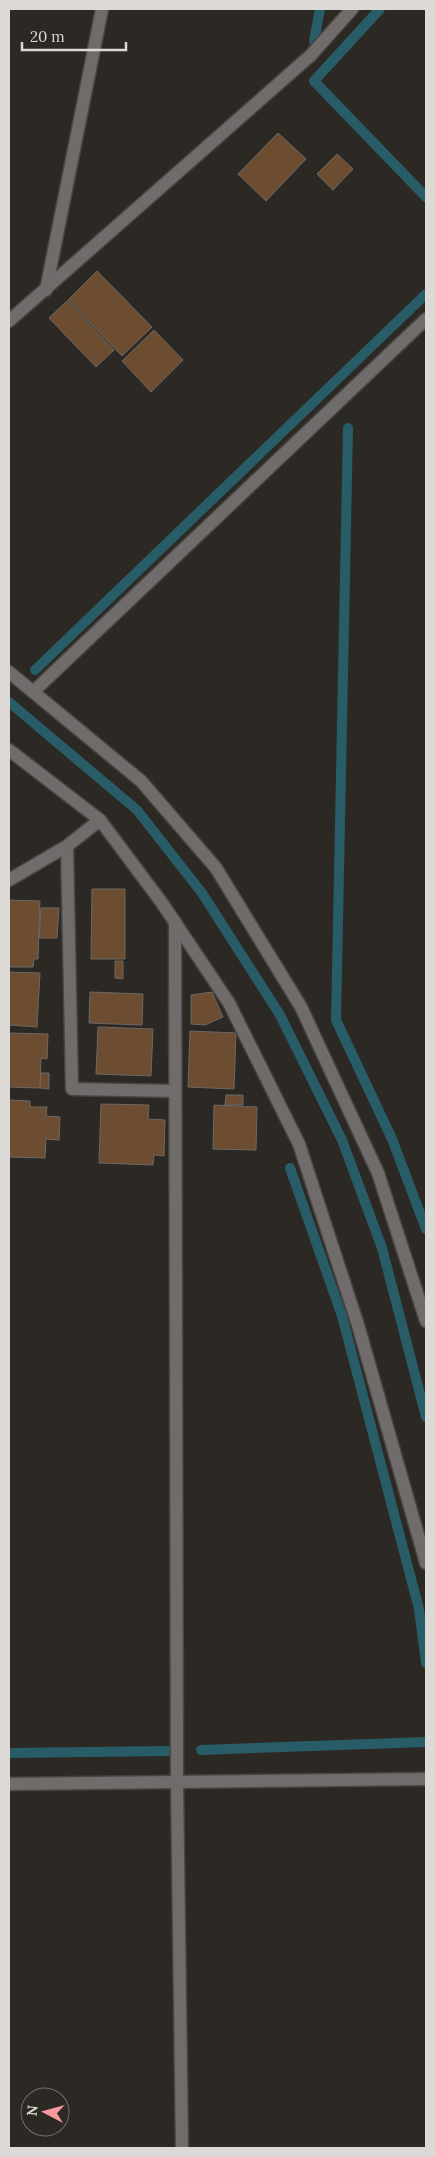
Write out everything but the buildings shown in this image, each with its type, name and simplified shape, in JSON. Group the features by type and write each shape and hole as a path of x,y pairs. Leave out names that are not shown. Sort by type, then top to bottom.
{"street":[{"path":"46,290 102,9"},
{"path":"9,321 312,55 352,9"},
{"path":"33,692 426,319"},
{"path":"9,672 141,781 216,868 301,1007 378,1173 426,1321"},
{"path":"9,750 100,820 175,922 229,1003 299,1144 358,1326 426,1563"},
{"path":"9,880 67,846 100,820"},
{"path":"67,846 72,1089 175,1091"},
{"path":"175,922 177,1782 182,2148"},
{"path":"9,1784 426,1779"}],"waterway":[{"path":"314,41 320,9"},
{"path":"380,9 314,81 426,197"},
{"path":"35,670 426,294"},
{"path":"348,428 336,1020 392,1139 426,1229"},
{"path":"9,702 137,810 202,893 280,1015 342,1140 382,1248 426,1417"},
{"path":"290,1168 342,1316 419,1609 426,1663"},
{"path":"201,1750 426,1742"},
{"path":"9,1753 168,1751"}]}
